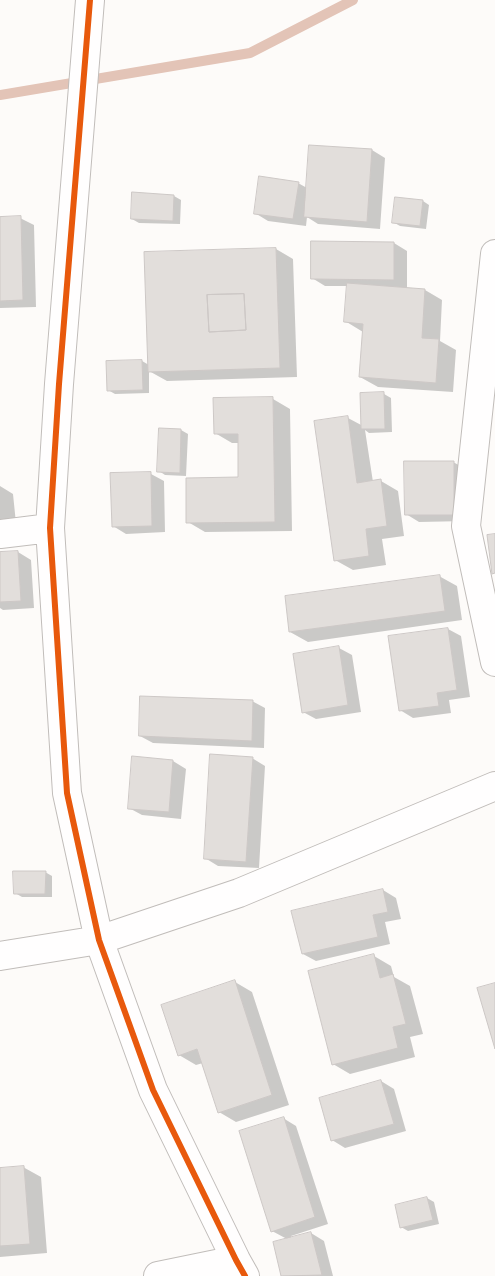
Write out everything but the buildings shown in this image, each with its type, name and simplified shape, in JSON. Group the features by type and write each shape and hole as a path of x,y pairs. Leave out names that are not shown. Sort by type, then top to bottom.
{"street":[{"path":"90,0 59,384 50,528 67,792 99,940 153,1090 240,1268 158,1276"},
{"path":"495,254 466,526 495,662"},
{"path":"0,534 50,528"},
{"path":"0,956 99,940 240,893 495,786"}],"waterway":[{"path":"0,95 250,53 353,0"}],"cycle path":[{"path":"90,0 59,384 50,528 67,793 99,940 153,1090 245,1276"}]}
